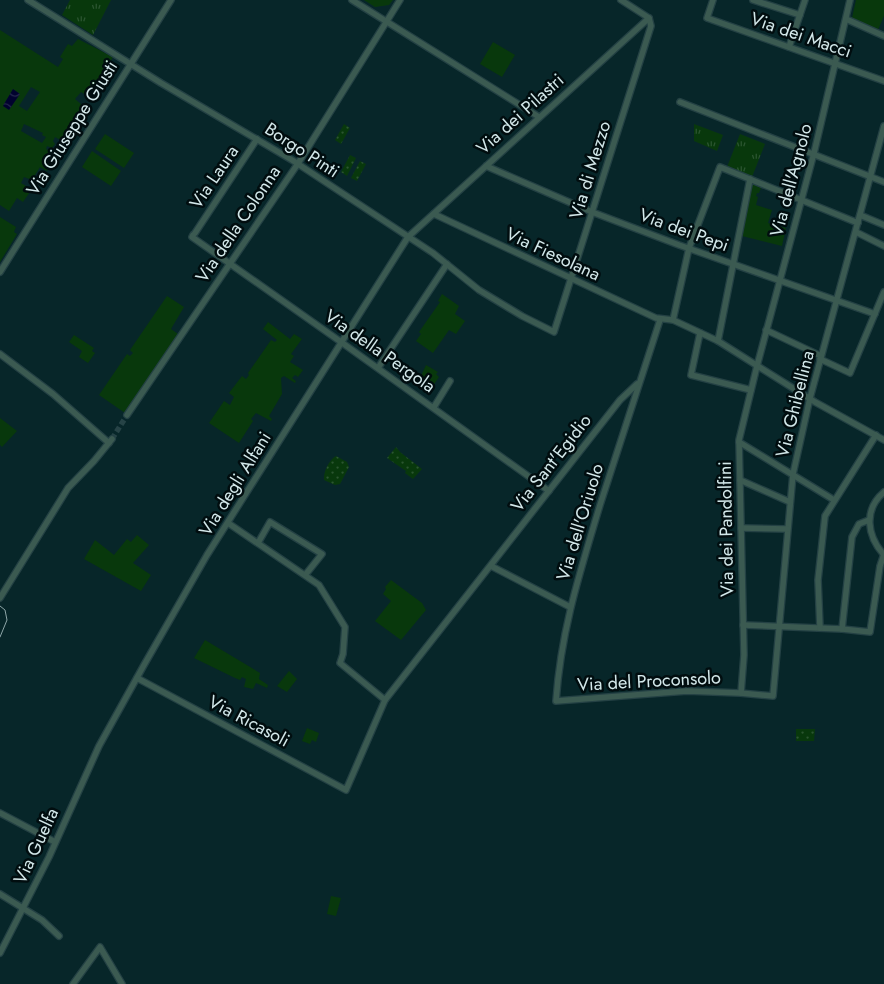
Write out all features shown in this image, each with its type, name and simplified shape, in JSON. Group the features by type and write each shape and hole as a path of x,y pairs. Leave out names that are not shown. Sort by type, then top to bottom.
{"street":[{"name":"Borgo Pinti","path":"28,0 297,164 447,264 479,290 522,316 554,332"},
{"name":"Via Giuseppe Giusti","path":"0,272 171,0"},
{"path":"352,0 539,118"},
{"name":"Via della Colonna","path":"127,415 297,164 400,0"},
{"path":"621,0 647,16"},
{"name":"Via dei Macci","path":"713,0 707,18 884,81"},
{"path":"753,0 800,15"},
{"path":"789,47 805,0"},
{"name":"Via dell'Agnolo","path":"756,366 814,153 850,0"},
{"name":"Via dei Pilastri","path":"408,238 647,16"},
{"name":"Via di Mezzo","path":"554,332 651,26 647,16"},
{"path":"846,19 884,36"},
{"path":"680,102 884,182"},
{"name":"Via Ghibellina","path":"773,696 793,474 810,398 884,126"},
{"name":"Via Laura","path":"193,235 257,139"},
{"name":"Via dei Pepi","path":"486,166 592,212 875,314"},
{"path":"673,320 689,248 720,167 858,223"},
{"path":"718,341 750,179"},
{"name":"Via Fiesolana","path":"434,214 571,280 660,320"},
{"path":"860,215 884,225"},
{"path":"856,232 884,246"},
{"name":"Via della Pergola","path":"193,235 549,491"},
{"name":"Via degli Alfani","path":"97,751 207,556 408,238"},
{"path":"378,368 447,264"},
{"path":"766,330 850,373 884,292"},
{"path":"660,320 673,320 718,341 756,366 884,440"},
{"name":"Via dell'Oriuolo","path":"556,701 570,607 638,382 660,320"},
{"path":"700,333 691,375 751,390"},
{"path":"0,354 111,441 65,493 0,598"},
{"name":"Via dei Pandolfini","path":"741,693 744,655 739,442 756,366"},
{"path":"434,407 450,384 450,381"},
{"name":"Via Sant'Egidio","path":"346,790 385,700 620,400 638,382"},
{"path":"820,628 818,580 825,516 876,435"},
{"path":"739,442 834,500"},
{"path":"740,480 790,502"},
{"path":"743,625 870,632 880,566 884,555 872,537 869,520 874,505 884,492"},
{"path":"842,629 852,537 859,524 869,520"},
{"path":"258,543 270,522 322,554 306,574"},
{"path":"228,523 306,574 319,585 344,623 343,654 340,663 385,700"},
{"path":"741,528 787,529"},
{"path":"491,566 570,607"},
{"name":"Via Ricasoli","path":"138,678 346,790"},
{"name":"Via del Proconsolo","path":"556,701 676,691 773,696"},
{"name":"Via Guelfa","path":"0,953 43,871 97,751"},
{"path":"0,813 55,842"},
{"path":"0,894 24,907 59,936"},
{"path":"73,984 100,947 122,984"}],"green space":[{"path":"70,0 111,0 93,35 62,15"},
{"path":"364,0 393,0 389,5 375,7"},
{"path":"856,0 884,0 884,16 878,30 852,18"},
{"path":"0,30 58,67 63,59 60,57 68,44 72,46 78,39 113,57 89,97 81,92 75,99 82,105 62,141 55,137 53,141 55,144 52,148 47,146 46,149 50,151 46,158 53,162 47,171 40,167 32,180 24,177 21,183 30,192 23,202 17,198 9,211 0,205","holes":["31,87 40,92 27,111 19,106","24,124 43,133 42,135 46,137 42,143 21,131"]},
{"path":"493,42 515,55 502,77 480,64"},
{"path":"344,124 350,128 341,144 335,140"},
{"path":"694,124 723,135 717,151 694,141"},
{"path":"105,134 134,153 124,168 95,149"},
{"path":"740,134 765,144 752,177 727,167"},
{"path":"92,151 121,171 111,186 82,167"},
{"path":"350,155 356,158 347,176 341,172"},
{"path":"360,161 366,164 357,181 351,178"},
{"path":"752,184 761,188 756,196 758,197 756,205 772,210 768,223 786,228 782,246 742,236"},
{"path":"0,217 16,227 14,232 17,234 0,262"},
{"path":"442,294 459,306 455,314 465,321 456,334 449,330 433,353 416,341 421,334 419,332 440,302 438,301"},
{"path":"167,296 184,307 171,329 178,334 125,413 99,395 127,354 130,356 133,353 130,350"},
{"path":"268,322 290,339 294,334 302,339 291,354 294,356 290,362 303,370 298,377 295,375 292,378 296,381 295,383 284,376 281,378 282,394 269,416 272,419 271,421 256,413 239,443 209,423 224,401 230,405 234,397 229,393 242,376 246,379 249,375 248,373 271,340 275,342 277,340 263,329"},
{"path":"74,335 94,348 92,351 95,353 88,363 79,357 82,351 69,342"},
{"path":"426,365 438,372 436,374 439,377 433,386 420,378"},
{"path":"0,418 17,431 2,447 0,445"},
{"path":"396,447 422,469 413,479 405,473 406,471 387,458"},
{"path":"336,456 347,462 349,467 340,484 335,485 324,480 324,477 329,463"},
{"path":"137,535 149,545 133,563 151,575 141,591 84,559 95,540 114,555 127,539 131,542"},
{"path":"391,580 422,603 426,610 401,640 375,621 391,601 383,594 386,589 385,587"},
{"path":"205,640 260,673 259,679 268,685 267,688 256,683 253,689 244,687 246,679 242,677 240,680 235,678 194,658"},
{"path":"289,671 297,679 287,692 277,686"},
{"path":"307,728 319,733 316,742 312,740 310,744 302,741"},
{"path":"796,729 815,729 814,741 796,741"},
{"path":"331,896 341,898 336,916 327,914"}],"water":[{"path":"13,89 20,94 9,110 3,106"}],"tunnel":[{"path":"112,439 127,415"}],"tram line":[{"path":"0,606 5,610 7,620 0,637"}]}
